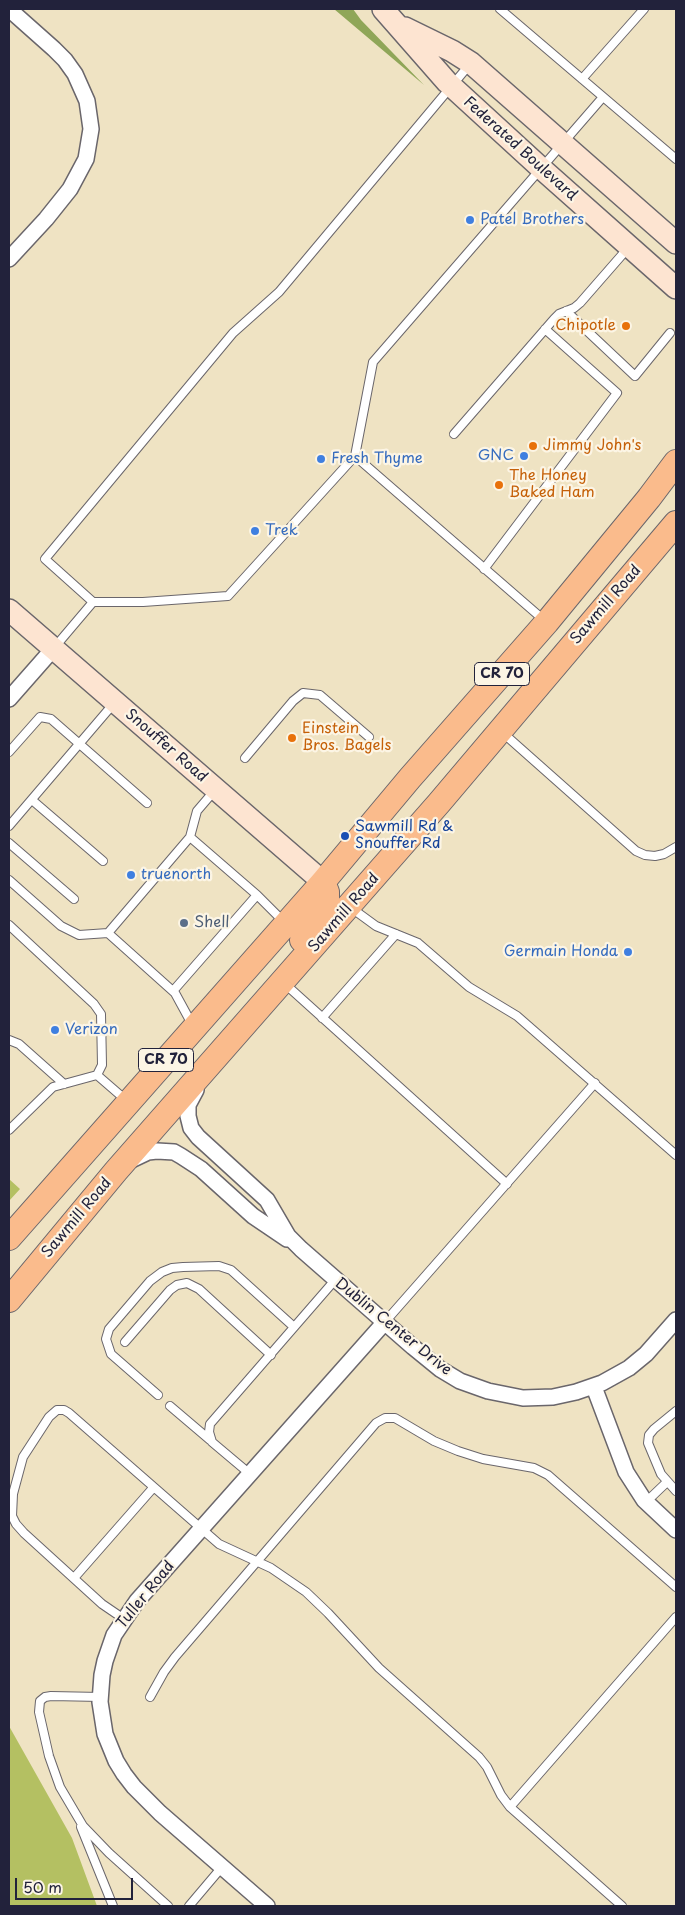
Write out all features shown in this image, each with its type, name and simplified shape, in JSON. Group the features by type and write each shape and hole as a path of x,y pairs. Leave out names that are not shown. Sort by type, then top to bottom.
{"main road":[{"name":"Federated Boulevard","path":"389,15 406,29 452,51 471,63 676,243"},
{"name":"Federated Boulevard","path":"389,15 452,86 676,288"},
{"name":"CR 70","path":"9,1238 323,882 410,778 547,622 649,498 676,462"},
{"name":"Sawmill Road","path":"9,1300 116,1171 439,803 676,523"},
{"name":"Snouffer Road","path":"9,610 323,882"},
{"path":"252,1017 320,915 326,901 327,892 323,882"}],"street":[{"path":"9,9 65,60 75,74 87,101 91,129 86,159 77,177 51,213 9,260"},
{"path":"9,700 54,649"},
{"name":"Dublin Center Drive","path":"215,1059 188,1105 191,1128 201,1140 266,1200 288,1236 301,1249 384,1323 440,1369 460,1381 488,1391 533,1398 560,1396 594,1387 620,1374 638,1361 676,1320"},
{"name":"Dublin Center Drive","path":"116,1171 131,1160 148,1152 174,1152 190,1161 253,1216 301,1249"},
{"name":"Tuller Road","path":"267,1906 145,1798 124,1774 110,1747 103,1719 100,1697 105,1661 114,1635 148,1589 384,1323"},
{"path":"594,1387 626,1472 646,1502 676,1530"}],"lane":[{"path":"500,9 676,159"},
{"path":"582,79 644,9"},
{"path":"471,63 279,292 233,333 44,559 93,602 143,602 228,596 354,456 373,362 542,169 603,96"},
{"path":"454,434 559,314 580,303 630,246"},
{"path":"566,311 635,376 670,333"},
{"path":"484,569 617,392 546,329"},
{"path":"354,456 547,622"},
{"path":"54,649 93,602"},
{"path":"245,758 293,701 303,693 320,695 369,738"},
{"path":"9,826 115,702"},
{"path":"9,752 40,716 51,719 147,802"},
{"path":"499,730 636,850 645,855 655,856 664,854 676,847"},
{"path":"9,880 67,929 79,935 108,933 190,837 197,811 216,789"},
{"path":"32,800 103,862"},
{"path":"190,837 257,895 286,924"},
{"path":"9,843 74,899"},
{"path":"173,991 257,895"},
{"path":"349,906 376,926 418,943 469,987 517,1016 675,1151"},
{"path":"9,925 94,1004 101,1014 102,1065 97,1075 53,1087 9,1130"},
{"path":"108,933 173,991 194,1028"},
{"path":"322,1018 396,934"},
{"path":"283,982 507,1184"},
{"path":"9,1040 18,1044 64,1084"},
{"path":"97,1075 128,1102"},
{"path":"384,1323 595,1083"},
{"path":"158,1395 111,1354 107,1347 106,1335 150,1281 162,1272 172,1268 183,1267 219,1266 231,1270 294,1327"},
{"path":"183,1267 184,1283"},
{"path":"214,1444 210,1437 210,1424 335,1280"},
{"path":"125,1342 170,1290 174,1286 184,1283 199,1289 271,1354"},
{"path":"170,1406 250,1474"},
{"path":"124,1619 102,1604 24,1533 12,1516 13,1494 23,1458 52,1413 59,1410 66,1411 201,1529 225,1547 277,1571 306,1592 379,1668 479,1757 491,1772 501,1795 510,1807 622,1906"},
{"path":"676,1411 657,1426 650,1434 648,1440 659,1470 676,1491"},
{"path":"150,1697 175,1657 256,1561 376,1423 390,1417 458,1452 483,1459 526,1466 544,1472 564,1487 676,1587"},
{"path":"646,1502 667,1482"},
{"path":"74,1578 154,1488"},
{"path":"510,1807 676,1617"},
{"path":"100,1697 49,1696 43,1698 39,1704 44,1737 51,1762 60,1787 83,1826 102,1846 168,1906"},
{"path":"74,1811 113,1906"},
{"path":"190,1906 222,1867"}],"green space":[{"path":"334,9 353,9 361,20 424,85"},
{"path":"9,1179 20,1189 9,1201"},
{"path":"9,1726 72,1838 97,1906 9,1906"}],"place":[{"name":"Patel Brothers","path":"470,220"},
{"name":"Chipotle","path":"626,326"},
{"name":"Jimmy John's","path":"533,446"},
{"name":"GNC","path":"524,456"},
{"name":"Fresh Thyme","path":"321,459"},
{"name":"The Honey Baked Ham","path":"499,485"},
{"name":"Trek","path":"255,531"},
{"name":"Einstein Bros. Bagels","path":"292,738"},
{"name":"Sawmill Rd & Snouffer Rd","path":"345,836"},
{"name":"truenorth","path":"131,875"},
{"name":"Shell","path":"184,923"},
{"name":"Germain Honda","path":"628,952"},
{"name":"Verizon","path":"55,1030"}]}
